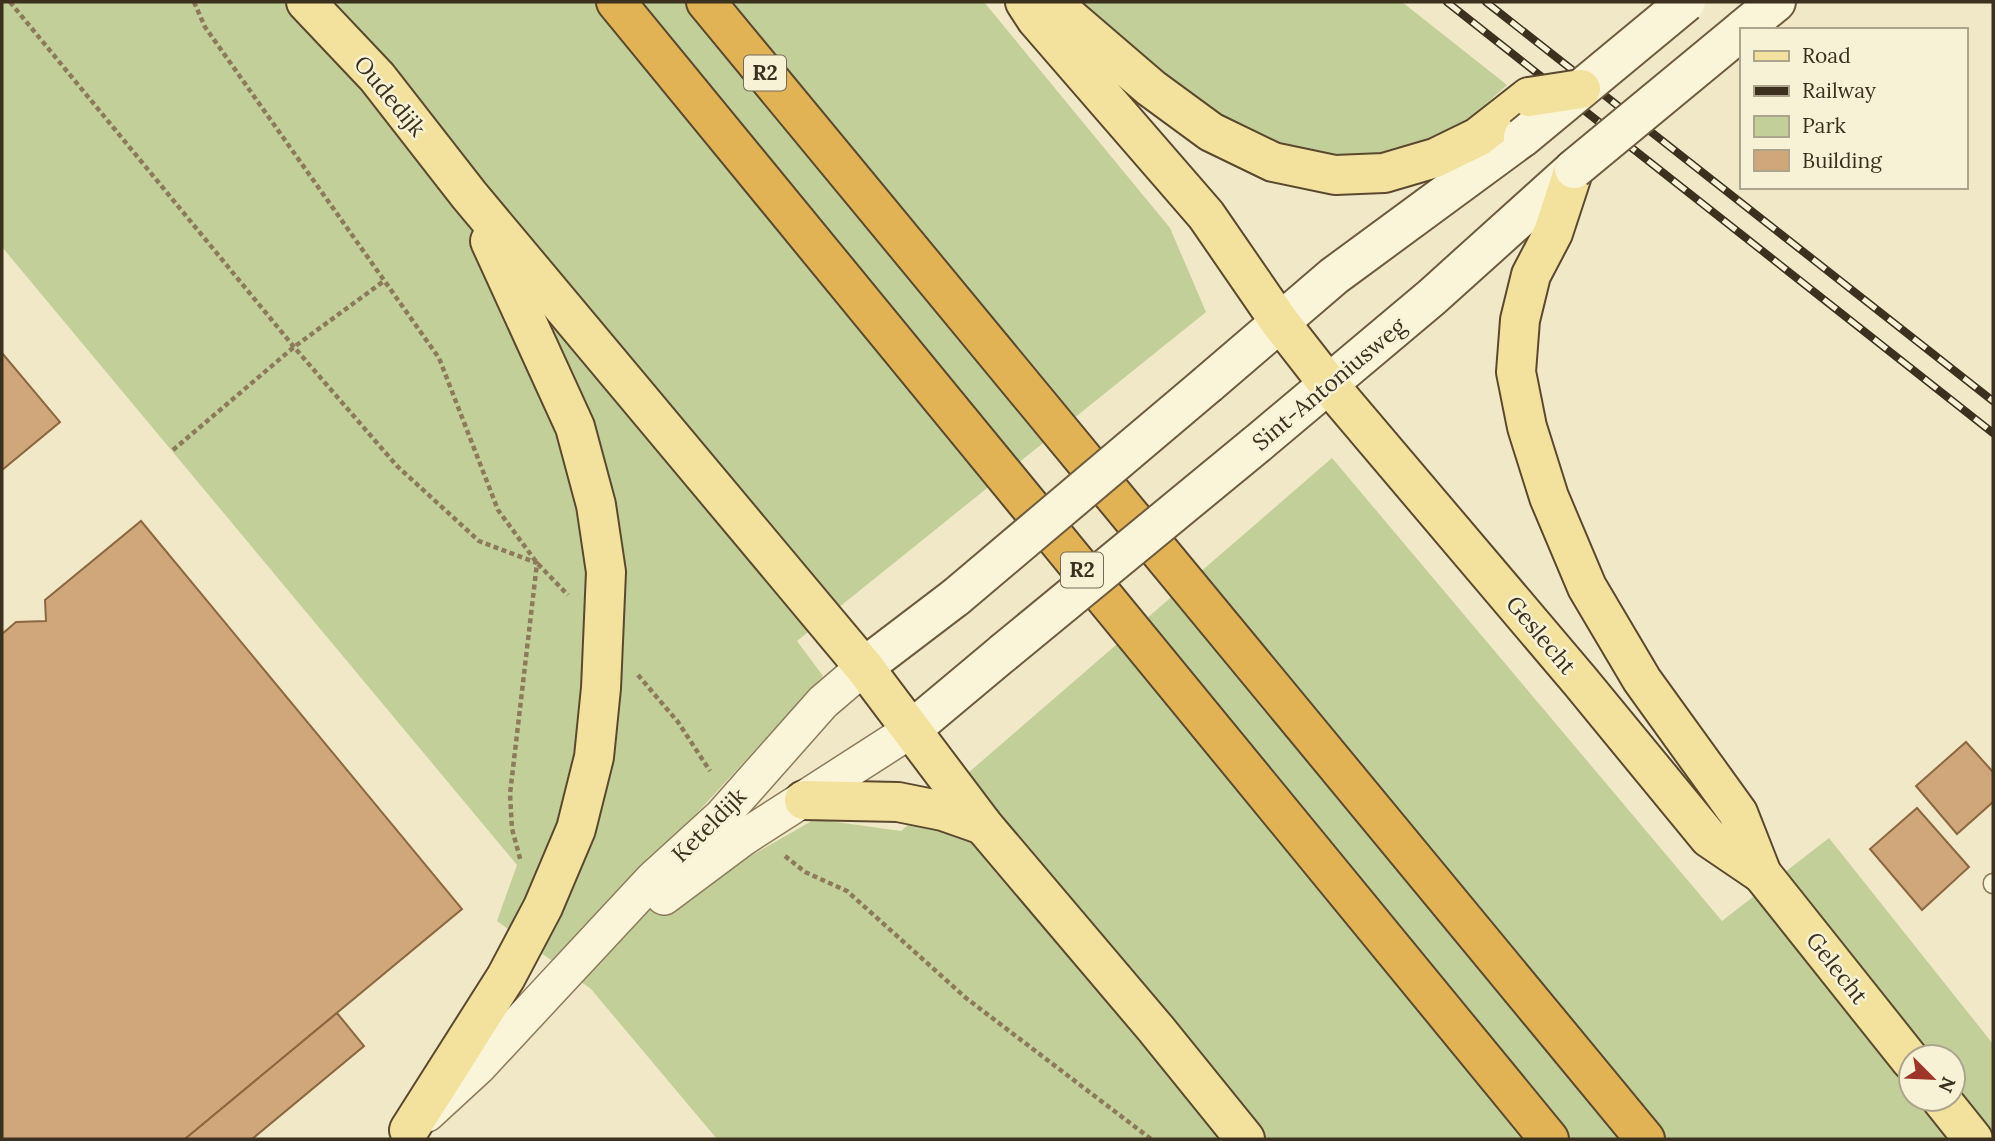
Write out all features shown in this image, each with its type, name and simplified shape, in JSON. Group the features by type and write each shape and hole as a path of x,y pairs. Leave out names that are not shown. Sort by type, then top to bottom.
{"highway":[{"name":"R2","path":"616,2 1549,1139"},
{"name":"R2","path":"706,2 1645,1139"}],"main road":[{"name":"Oudedijk","path":"306,2 377,77 469,195"},
{"name":"Geslecht","path":"1025,2 1036,19 1206,215 1279,321 1329,385 1709,838 1762,874"},
{"path":"1051,2 1151,88 1211,132 1273,162 1335,175 1384,173 1435,158 1478,136 1513,127"},
{"path":"864,667 956,597 1279,321 1513,127 1530,97 1581,89 1686,2"},
{"name":"Sint-Antoniusweg","path":"1744,28 1776,2"},
{"name":"Sint-Antoniusweg","path":"911,730 1329,385 1432,297 1574,169 1740,32"},
{"path":"1574,169 1553,233 1531,275 1520,320 1516,372 1527,427 1549,497 1587,587 1642,680 1738,813 1762,874"},
{"path":"469,195 864,667 983,825 1156,1029 1245,1139"},
{"path":"403,1135 506,977 543,907 576,829 594,757 600,688 606,572 592,492 575,427 469,195"},
{"path":"804,800 898,802 943,811 983,825"},
{"name":"Gelecht","path":"1762,874 1897,1044"},
{"path":"1952,1113 1973,1139"}],"street":[{"name":"Keteldijk","path":"403,1135 478,1067 653,879 720,817 823,702 864,667"},
{"name":"Keteldijk","path":"556,986 678,884 743,838 911,730"}],"path":[{"path":"10,2 294,347 397,466 479,541 537,562"},
{"path":"194,2 205,27 439,358 498,510 537,562 572,598"},
{"path":"173,450 294,347 384,281"},
{"path":"522,864 512,829 510,794 537,562"},
{"path":"633,669 678,722 710,771"},
{"path":"785,856 805,872 848,891 966,998 1151,1139"}],"green space":[{"path":"2,2 984,2 1170,228 1206,312 797,641 823,676 698,812 742,861 815,819 901,831 1332,458 1722,921 1829,838 1993,1044 1993,1139 717,1139 591,989 497,921 517,865 2,247"},
{"path":"1079,2 1402,2 1507,85 1468,120 1428,140 1381,154 1337,156 1279,144 1221,115 1163,73"}],"building":[{"path":"2,353 60,422 2,470"},
{"path":"141,521 462,909 185,1139 2,1139 2,634 16,622 46,621 45,600"},
{"path":"1966,742 1993,772 1993,802 1957,834 1916,786"},
{"path":"1917,808 1969,867 1922,910 1870,849"},
{"path":"337,1013 364,1046 252,1139 185,1139"}],"railway":[{"path":"1447,2 1993,433"},
{"path":"1486,2 1993,401"}]}
